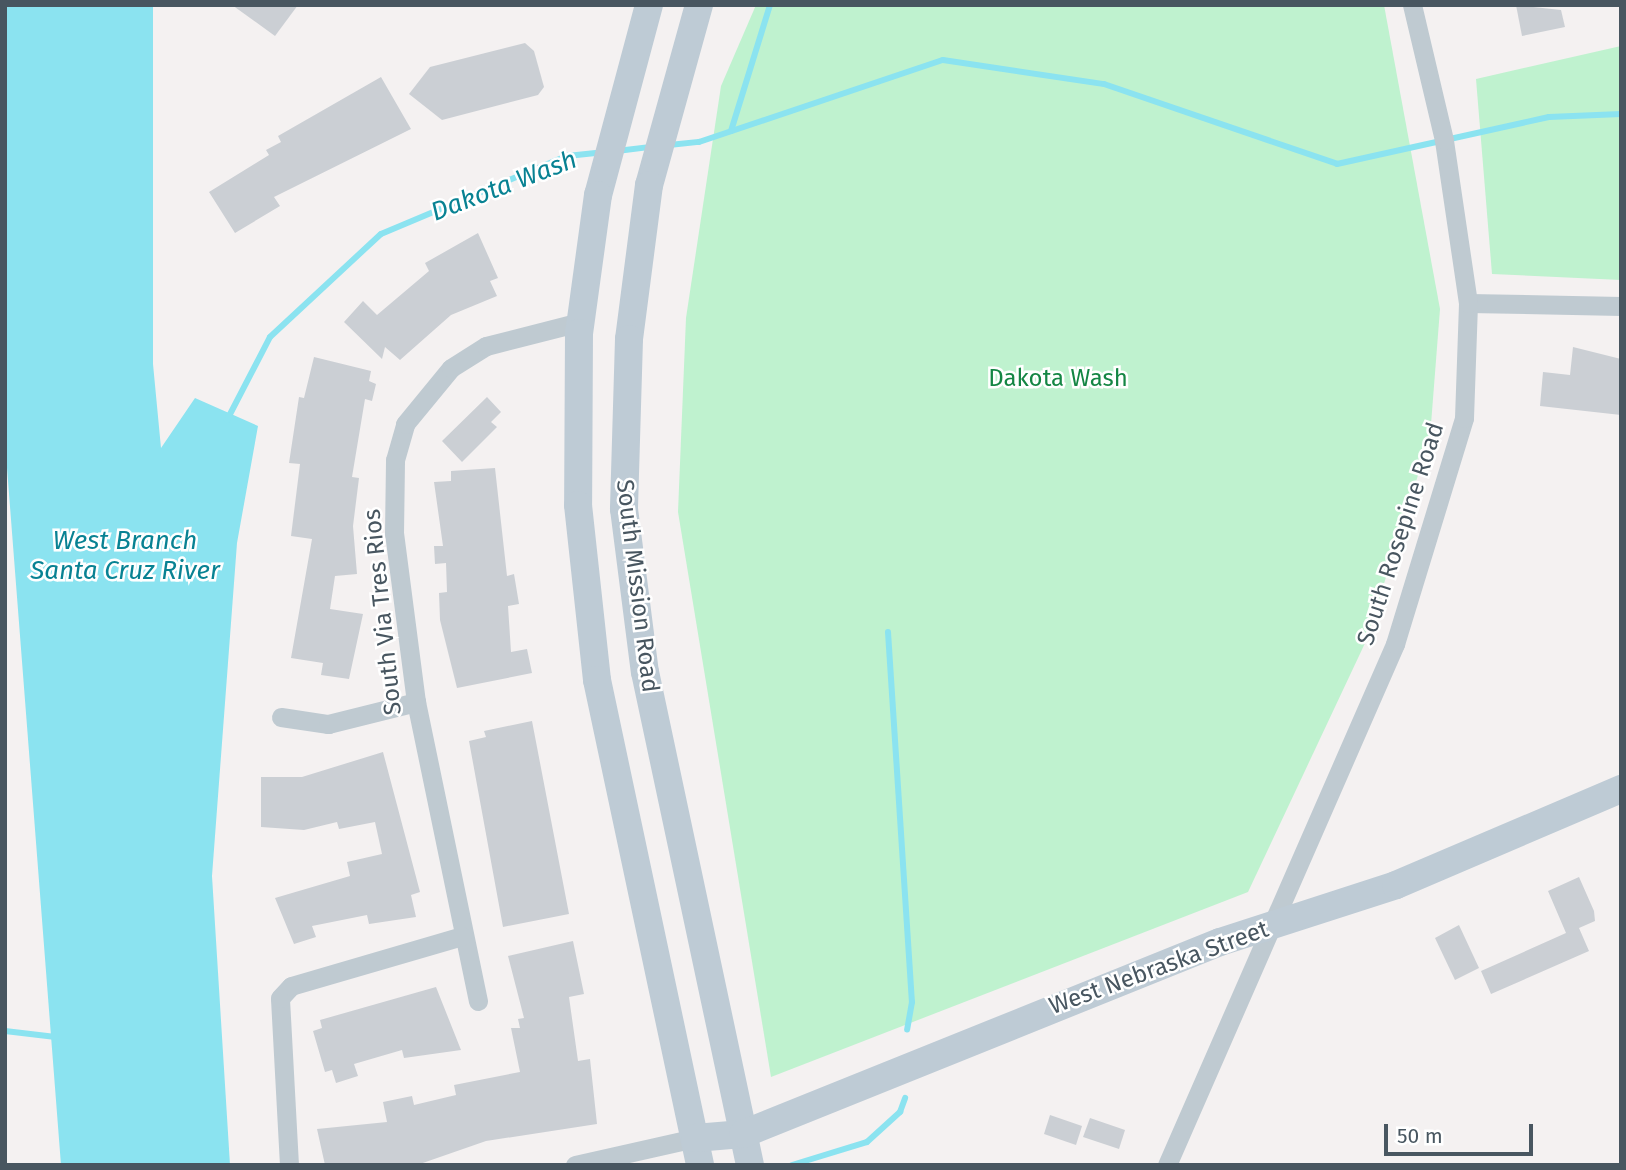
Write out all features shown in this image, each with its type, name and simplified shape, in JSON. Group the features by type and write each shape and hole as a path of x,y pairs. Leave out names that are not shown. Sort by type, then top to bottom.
{"main road":[{"name":"South Mission Road","path":"649,5 616,119 598,195 580,322 578,505 602,706 697,1151"},
{"name":"South Mission Road","path":"699,5 666,108 649,185 622,437 635,596 691,903 750,1165"},
{"path":"588,601 635,596"},
{"name":"West Nebraska Street","path":"697,1151 1275,925 1396,885 1621,789"}],"street":[{"name":"South Rosepine Road","path":"1167,1165 1275,925 1395,644 1464,418 1468,303 1444,140 1412,5"},
{"path":"1468,303 1621,306"},
{"name":"South Via Tres Rios","path":"478,1001 416,702 394,533 395,460 405,424 451,368 486,346 580,322"},
{"path":"281,717 328,724 416,702"},
{"path":"289,1165 280,998 290,986 463,936"},
{"path":"575,1165 697,1151"}],"green space":[{"name":"Dakota Wash","path":"756,5 1384,5 1440,309 1430,437 1366,641 1248,892 771,1077 678,512 686,318 721,86"},
{"path":"1621,46 1621,280 1492,274 1476,79"}],"water":[{"name":"West Branch Santa Cruz River","path":"5,5 153,5 153,364 161,448 195,398 258,426 237,543 212,876 230,1165 61,1165 6,455"}],"building":[{"path":"232,5 298,5 275,36"},
{"path":"1516,5 1561,10 1565,27 1522,36"},
{"path":"525,43 534,51 544,87 538,95 442,120 409,94 430,67"},
{"path":"381,77 411,129 274,197 280,206 235,233 209,192 269,155 266,150 281,142 278,136"},
{"path":"478,233 498,278 490,281 497,296 451,315 400,360 385,347 382,359 344,322 363,301 377,315 429,271 425,263"},
{"path":"1573,347 1621,359 1621,415 1540,406 1543,372 1570,375"},
{"path":"314,357 371,371 369,381 376,384 372,401 365,399 352,477 359,478 353,526 357,574 335,576 330,609 363,614 349,679 321,675 323,663 291,658 312,539 291,536 300,464 289,463 299,397 304,398"},
{"path":"487,397 501,412 491,422 497,427 462,462 442,441"},
{"path":"495,468 507,576 514,574 519,604 508,606 511,652 527,649 532,673 457,688 440,620 439,593 447,592 446,563 435,564 434,546 443,546 434,482 451,481 451,471"},
{"path":"532,721 569,914 503,927 469,741 486,737 484,731"},
{"path":"383,752 420,892 411,895 416,917 369,924 367,915 312,926 316,937 294,944 275,898 350,876 347,862 382,854 375,822 339,829 337,822 304,830 261,827 261,777 302,777"},
{"path":"1579,877 1594,911 1595,921 1579,928 1589,951 1491,994 1481,971 1566,933 1548,891"},
{"path":"1459,925 1479,968 1455,980 1435,938"},
{"path":"573,941 584,994 569,997 578,1061 590,1059 597,1124 486,1141 417,1165 325,1165 317,1129 387,1122 383,1102 412,1096 414,1105 456,1095 454,1085 520,1072 511,1028 520,1028 518,1019 524,1018 508,956"},
{"path":"436,987 461,1050 404,1058 402,1050 354,1064 358,1076 336,1083 332,1070 325,1072 313,1031 322,1028 320,1020"},
{"path":"1050,1115 1082,1126 1076,1145 1044,1134"},
{"path":"1090,1118 1125,1130 1119,1149 1083,1137"}],"waterway":[{"path":"731,131 770,5"},
{"name":"Dakota Wash","path":"669,145 699,142 943,60 1104,84 1337,164 1549,117 1621,114"},
{"name":"Dakota Wash","path":"617,151 651,147"},
{"name":"Dakota Wash","path":"227,420 270,337 381,234 567,156 603,152"},
{"path":"888,632 912,1002 907,1030"},
{"path":"5,1031 56,1037"},
{"path":"792,1165 867,1142 900,1112 905,1098"}]}
